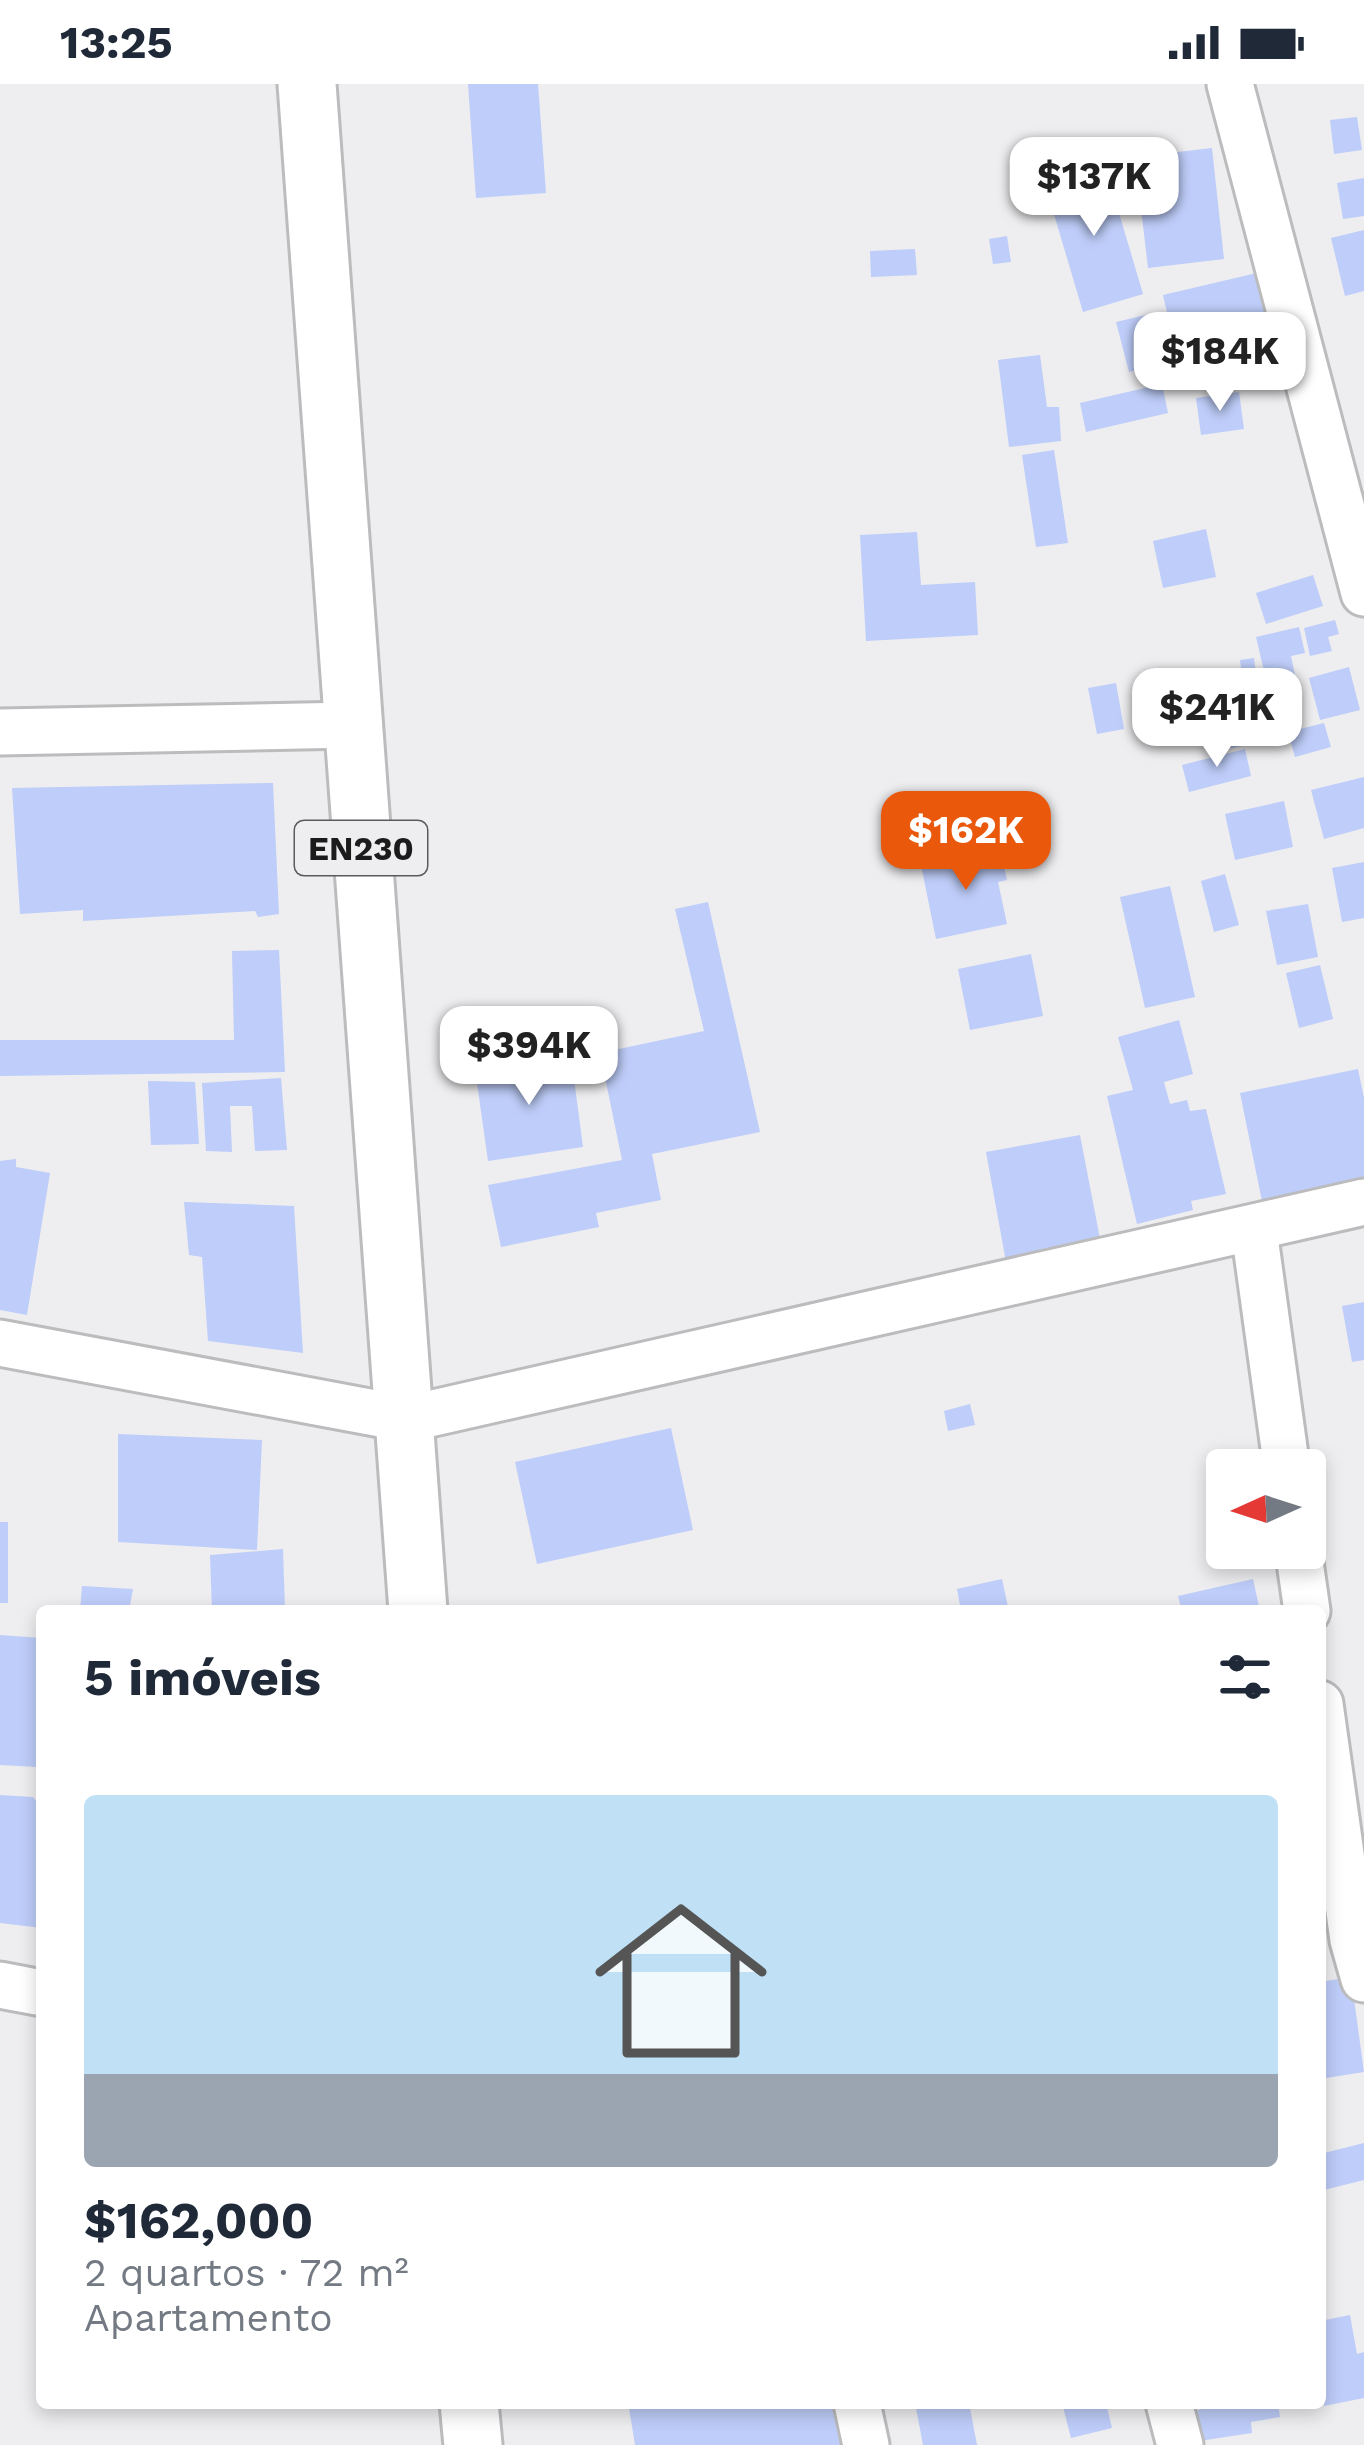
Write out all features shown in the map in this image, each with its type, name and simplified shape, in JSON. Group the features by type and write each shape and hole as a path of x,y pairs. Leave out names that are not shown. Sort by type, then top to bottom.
{"main road":[{"name":"EN230","path":"307,84 418,1605"},
{"path":"470,2409 473,2445"}],"street":[{"path":"1230,84 1364,590"},
{"path":"0,732 351,725"},
{"path":"0,1342 407,1419 1364,1202"},
{"path":"1254,1230 1285,1449"},
{"path":"1301,1569 1306,1605"},
{"path":"1326,1753 1350,1951"},
{"path":"0,1985 36,1992"},
{"path":"858,2409 866,2445"},
{"path":"1171,2409 1180,2445"}],"building":[{"path":"468,84 538,84 546,193 476,198"},
{"path":"1357,117 1362,150 1334,154 1330,120"},
{"path":"1212,148 1224,259 1148,268 1135,157"},
{"path":"1105,166 1143,294 1083,312 1045,184"},
{"path":"1364,178 1364,216 1343,219 1337,183"},
{"path":"1364,230 1364,291 1345,296 1331,238"},
{"path":"1007,236 1011,262 993,264 989,239"},
{"path":"915,249 917,275 871,277 870,251"},
{"path":"1261,272 1280,354 1182,378 1163,295"},
{"path":"1154,313 1166,363 1129,372 1116,322"},
{"path":"1040,355 1047,407 1059,407 1061,441 1009,447 998,360"},
{"path":"1162,384 1168,413 1086,432 1080,403"},
{"path":"1239,392 1244,429 1201,435 1196,398"},
{"path":"1054,450 1068,543 1036,547 1022,455"},
{"path":"1206,529 1216,577 1163,588 1153,541"},
{"path":"917,532 921,585 975,582 978,635 866,641 860,535"},
{"path":"1313,575 1323,606 1266,624 1256,593"},
{"path":"1335,620 1339,634 1328,637 1332,651 1310,656 1304,628"},
{"path":"1299,627 1305,653 1291,656 1297,685 1269,692 1256,637"},
{"path":"1254,658 1257,681 1252,681 1272,741 1225,749 1208,696 1243,684 1240,660"},
{"path":"1349,667 1360,710 1320,720 1309,678"},
{"path":"1116,683 1124,729 1097,734 1088,688"},
{"path":"1324,723 1331,747 1295,757 1288,732"},
{"path":"1245,749 1251,776 1189,792 1182,765"},
{"path":"1364,777 1364,828 1324,839 1311,790"},
{"path":"273,783 279,914 258,917 255,911 83,921 83,910 20,914 12,788"},
{"path":"1284,801 1293,847 1235,860 1225,814"},
{"path":"1000,848 1007,880 998,882 1007,924 936,939 921,865"},
{"path":"1364,862 1364,918 1342,922 1332,868"},
{"path":"1225,874 1239,925 1214,932 1201,881"},
{"path":"1170,886 1195,997 1145,1008 1120,897"},
{"path":"708,902 760,1132 652,1154 661,1200 596,1213 599,1227 501,1247 488,1185 622,1160 600,1053 704,1031 675,909"},
{"path":"1308,904 1318,957 1277,965 1266,911"},
{"path":"279,950 285,1072 0,1076 0,1040 234,1040 232,951"},
{"path":"1031,954 1043,1016 970,1030 958,969"},
{"path":"1320,965 1333,1019 1299,1028 1286,973"},
{"path":"1179,1020 1193,1074 1164,1082 1170,1104 1187,1100 1190,1111 1206,1109 1226,1194 1191,1201 1193,1210 1137,1224 1107,1096 1133,1090 1118,1037"},
{"path":"571,1056 583,1147 488,1161 475,1069"},
{"path":"1358,1069 1364,1098 1364,1191 1264,1211 1240,1093"},
{"path":"281,1078 287,1150 255,1151 252,1106 230,1106 232,1152 206,1151 202,1083"},
{"path":"148,1081 195,1082 199,1144 151,1145"},
{"path":"1080,1135 1101,1244 1006,1262 986,1152"},
{"path":"16,1159 16,1167 50,1173 27,1315 0,1310 0,1161"},
{"path":"184,1202 294,1206 303,1353 208,1341 202,1257 189,1255"},
{"path":"1364,1302 1364,1360 1352,1362 1342,1306"},
{"path":"970,1404 975,1425 948,1431 944,1411"},
{"path":"671,1428 693,1530 537,1564 515,1462"},
{"path":"118,1434 262,1440 257,1550 118,1542"},
{"path":"0,1522 8,1522 8,1603 0,1603"},
{"path":"283,1549 285,1605 212,1605 210,1555"},
{"path":"1002,1579 1008,1605 960,1605 957,1589"},
{"path":"1253,1579 1259,1605 1180,1605 1178,1596"},
{"path":"82,1586 133,1589 130,1605 80,1605"},
{"path":"0,1635 36,1638 36,1767 0,1765"},
{"path":"0,1795 33,1797 36,1927 0,1923"},
{"path":"1351,1977 1364,2072 1326,2078 1326,1981"},
{"path":"1364,2143 1364,2180 1326,2190 1326,2152"},
{"path":"1350,2315 1357,2354 1364,2352 1364,2398 1326,2406 1326,2320"},
{"path":"629,2409 837,2409 843,2445 635,2445"},
{"path":"916,2409 970,2409 977,2445 923,2445"},
{"path":"1064,2409 1107,2409 1112,2428 1071,2438"},
{"path":"1279,2409 1280,2417 1251,2422 1252,2433 1199,2441 1194,2411"}]}
